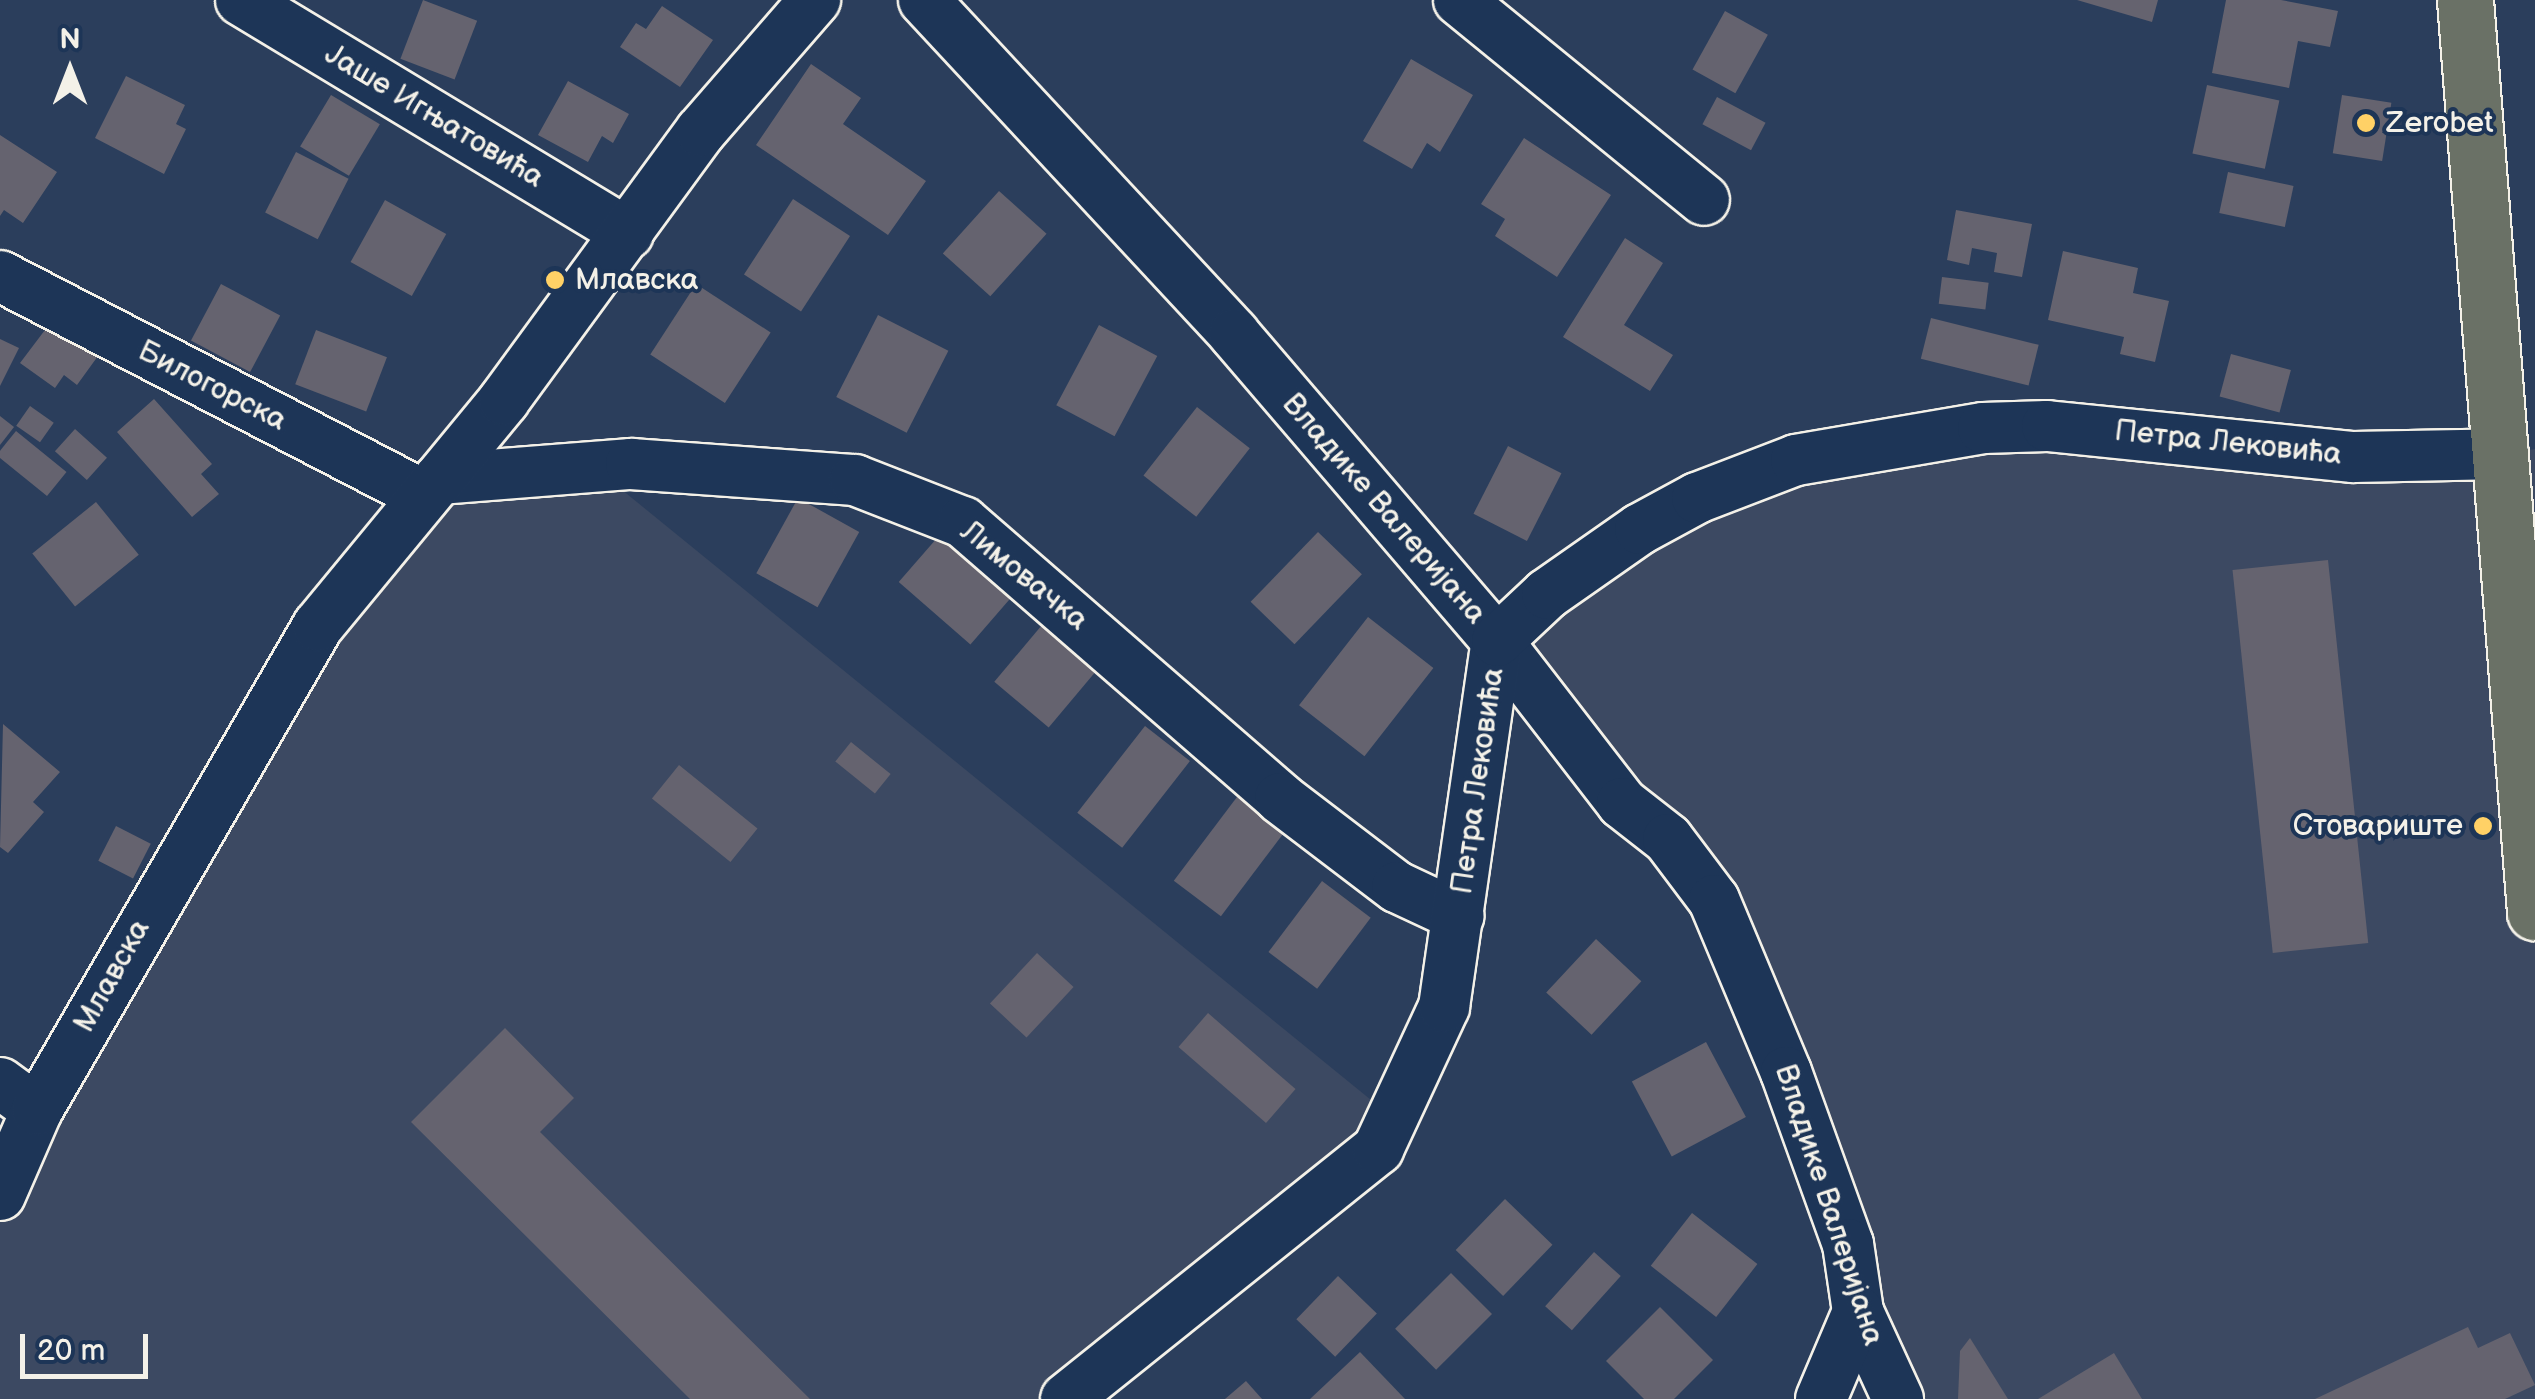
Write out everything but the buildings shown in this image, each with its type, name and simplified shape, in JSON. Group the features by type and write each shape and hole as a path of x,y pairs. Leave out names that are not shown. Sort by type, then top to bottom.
{"main road":[{"path":"2466,0 2502,454 2521,544 2535,912"}],"street":[{"name":"Јаше Игњатовића","path":"241,0 628,233"},
{"name":"Млавска","path":"0,1195 19,1096 318,626 628,233 701,131 815,0"},
{"name":"Владике Валеријана","path":"924,0 1234,334 1497,641 1622,803 1668,839 1714,900 1848,1244 1858,1312 1898,1399"},
{"path":"1458,0 1704,200"},
{"name":"Билогорска","path":"0,276 431,487"},
{"name":"Петра Лековића","path":"1066,1399 1378,1148 1444,1007 1497,641 1596,558 1698,498 1796,460 1860,445 2047,426 2354,457 2502,454"},
{"name":"Лимовачка","path":"431,487 630,464 855,480 962,522 1280,798 1397,887 1459,916"},
{"path":"1822,1399 1858,1312"}],"shaded area":[{"path":"1860,445 2503,454 2535,449 2535,1399 1898,1399 1714,900 1497,641 1547,594"},
{"path":"616,485 1392,1117 1066,1399 0,1399 0,1195 417,504"}],"place":[{"name":"Zerobet","path":"2366,123"},
{"name":"Млавска","path":"555,280"},
{"name":"Стовариште","path":"2483,826"}]}
